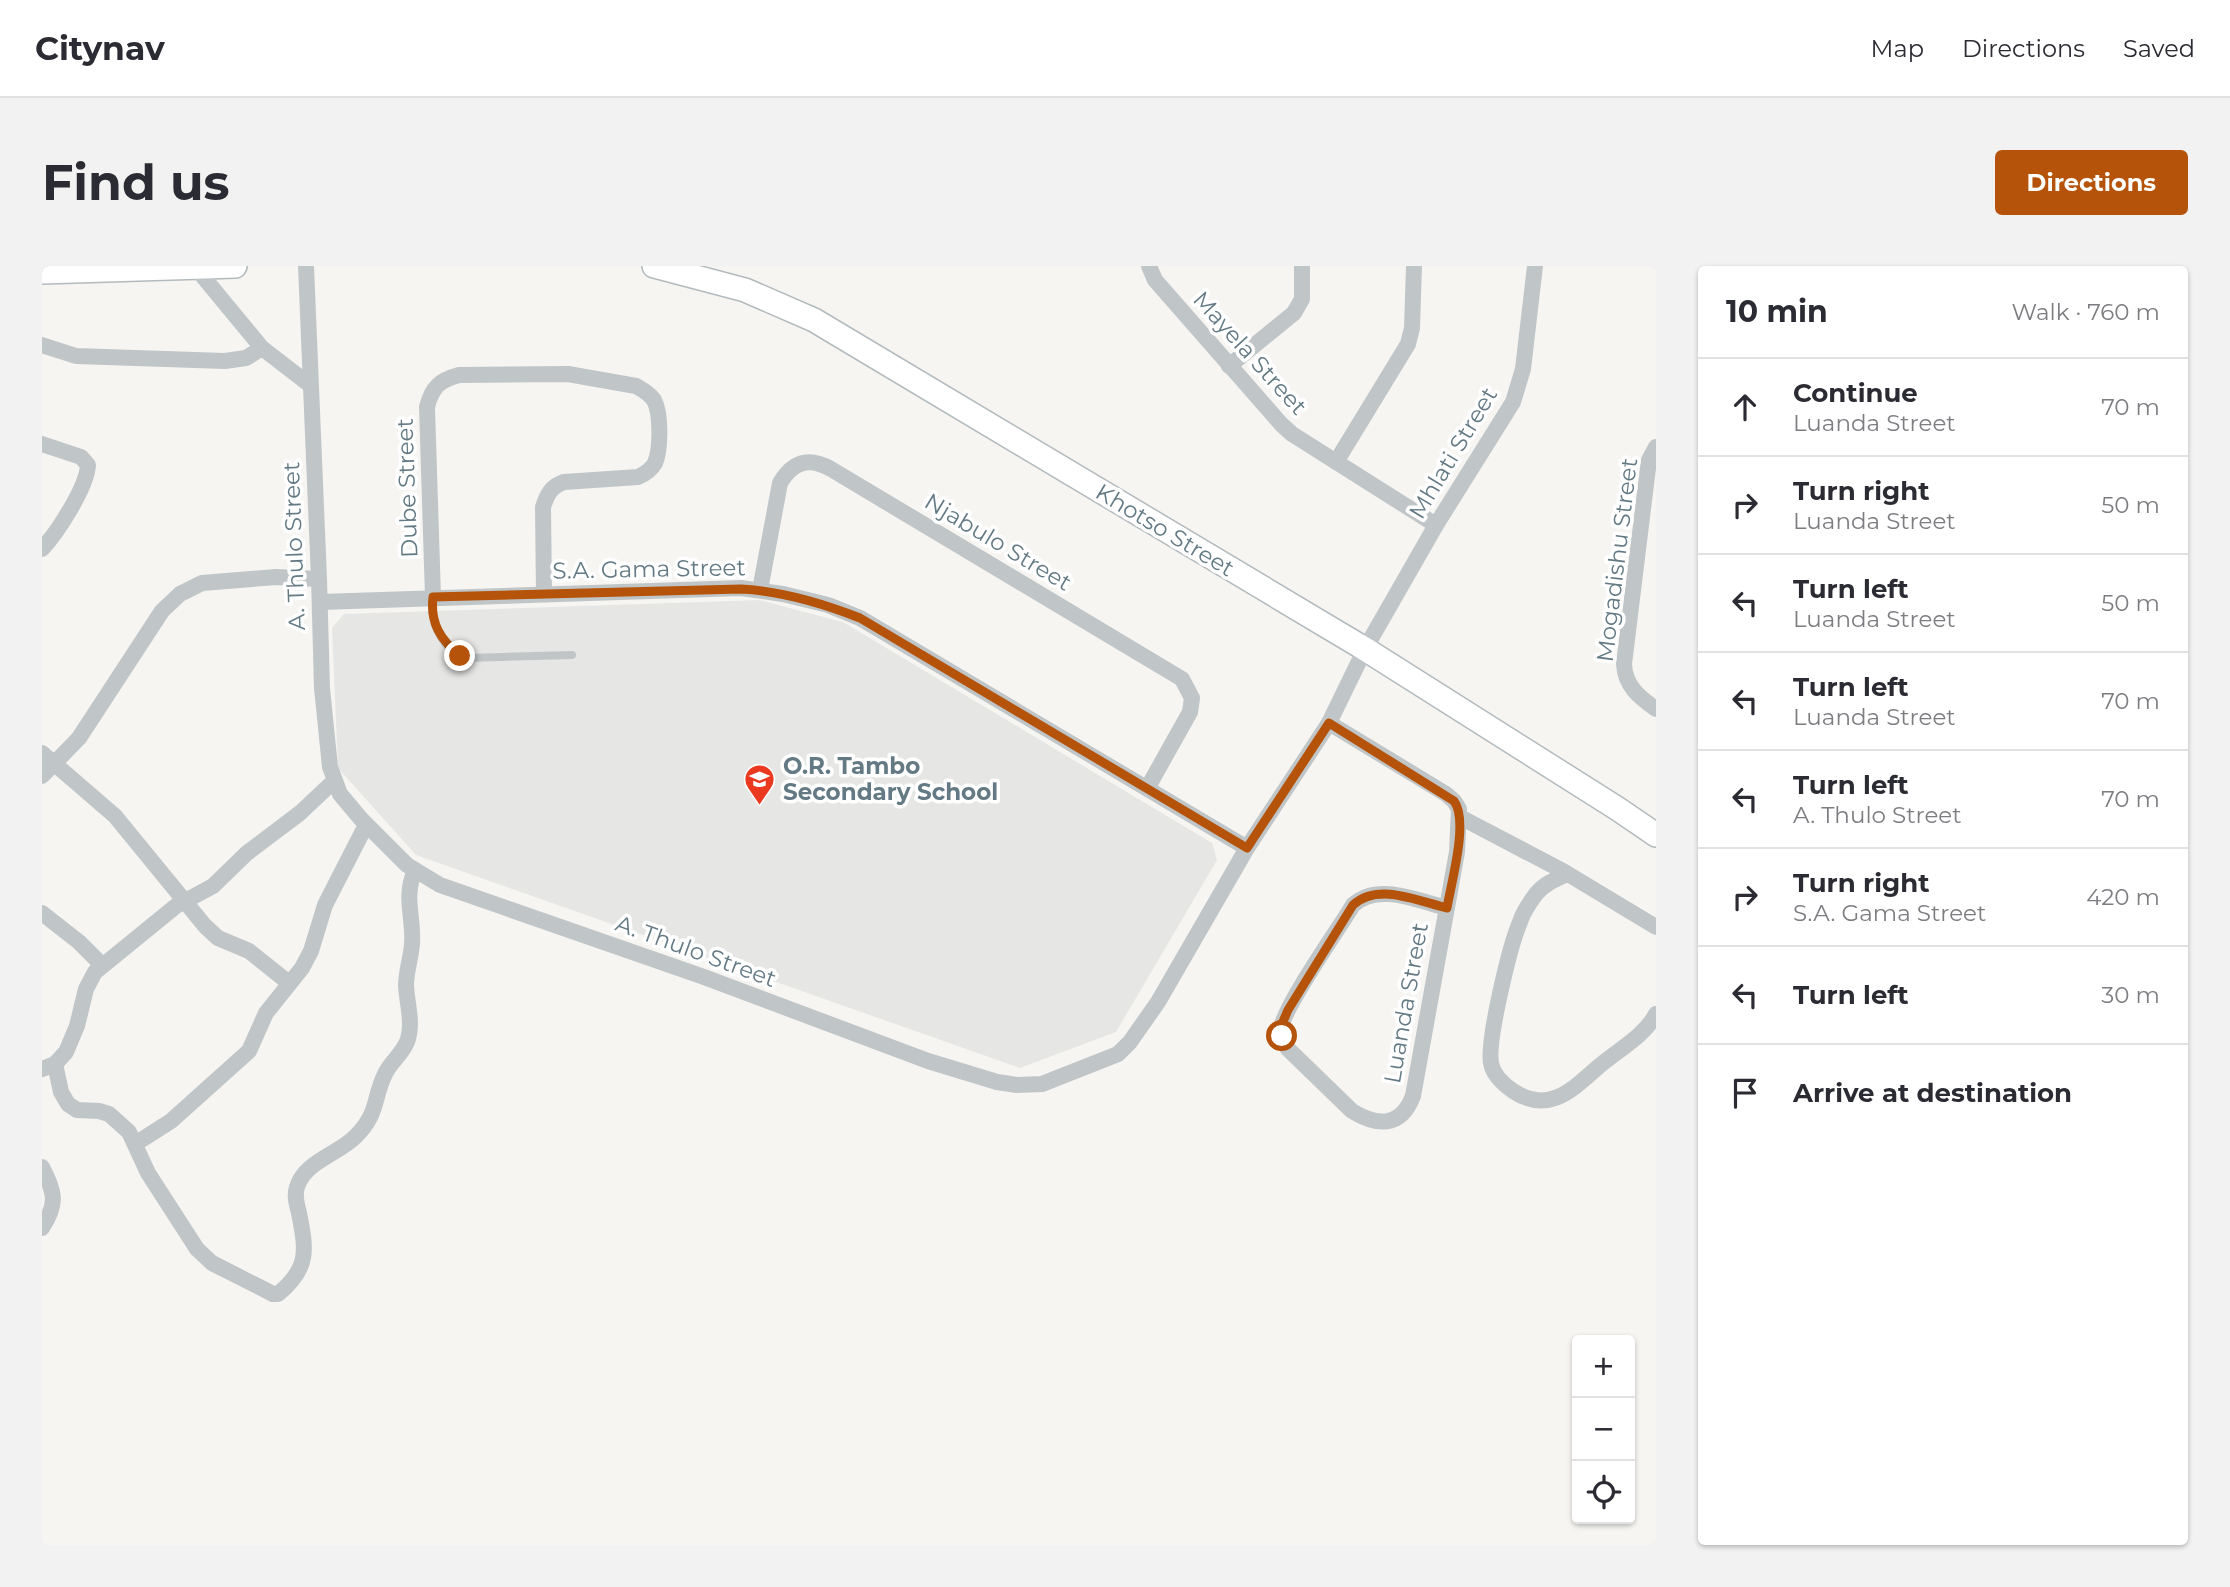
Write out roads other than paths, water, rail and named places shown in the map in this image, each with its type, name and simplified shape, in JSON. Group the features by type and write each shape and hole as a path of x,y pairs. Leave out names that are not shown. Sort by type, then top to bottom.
{"street":[{"path":"42,272 235,266"},
{"name":"A. Thulo Street","path":"306,266 322,688 326,742 334,780 340,794 391,851 415,871 440,885 704,977 928,1061 997,1082 1028,1086 1042,1084 1109,1059 1125,1049 1158,1002 1247,848 1329,723 1365,649"},
{"name":"Khotso Street","path":"654,266 745,290 814,320 1365,649 1656,835"},
{"name":"Mayela Street","path":"1149,266 1156,280 1229,366 1292,434 1436,525"},
{"path":"1229,366 1294,313 1302,299 1302,266"},
{"path":"1336,462 1408,344 1412,328 1414,266"},
{"name":"Mhlati Street","path":"1365,649 1436,525 1513,402 1523,369 1535,266"},
{"path":"195,267 262,348 310,385"},
{"path":"42,345 76,356 225,361 246,358 262,348"},
{"name":"Dube Street","path":"433,597 427,407 436,384 459,375 568,374 645,390 653,398 659,421 656,461 646,473 638,477 564,482 554,486 542,507 544,594"},
{"path":"42,444 81,457 88,465 76,496 49,534 42,549"},
{"name":"Mogadishu Street","path":"1656,447 1649,460 1624,664 1627,681 1636,693 1656,709"},
{"name":"Njabulo Street","path":"760,590 780,483 794,466 807,461 831,468 1182,679 1192,698 1191,712 1148,787"},
{"path":"42,776 79,738 162,611 180,594 202,583 276,577 319,579"},
{"name":"S.A. Gama Street","path":"320,602 760,590 828,606 860,618 1247,848"},
{"path":"1329,723 1446,794 1457,805 1460,817 1655,925"},
{"path":"42,753 115,816 205,926 218,938 249,951 289,983"},
{"path":"334,780 300,813 247,853 213,886 164,915 95,972 86,989 70,1044 66,1052 48,1067 68,1104 78,1110 109,1114 129,1132 148,1173 197,1250 212,1263 273,1294 279,1294 291,1280 304,1256 305,1241 296,1200 298,1184 318,1162 345,1145 365,1126 374,1113 386,1071 408,1041 410,1024 406,976 412,932 408,894 409,883 415,871"},
{"name":"Luanda Street","path":"1447,908 1383,894 1367,895 1360,899 1353,905 1282,1024 1282,1036 1288,1049 1362,1118 1389,1121 1408,1108 1413,1096 1447,908 1460,817"},
{"path":"135,1144 171,1121 237,1064 255,1041 266,1013 311,951 325,905 366,825"},
{"path":"1567,874 1538,892 1520,920 1510,951 1493,1033 1490,1050 1493,1072 1506,1086 1529,1099 1543,1102 1557,1098 1583,1081 1646,1029 1656,1014"},
{"path":"42,913 79,942 102,965"},
{"path":"42,1167 54,1199 50,1216 42,1228"}],"lane":[{"path":"433,597 434,625 460,656 572,655"}],"place":[{"name":"O.R. Tambo Secondary School","path":"760,806"}]}
